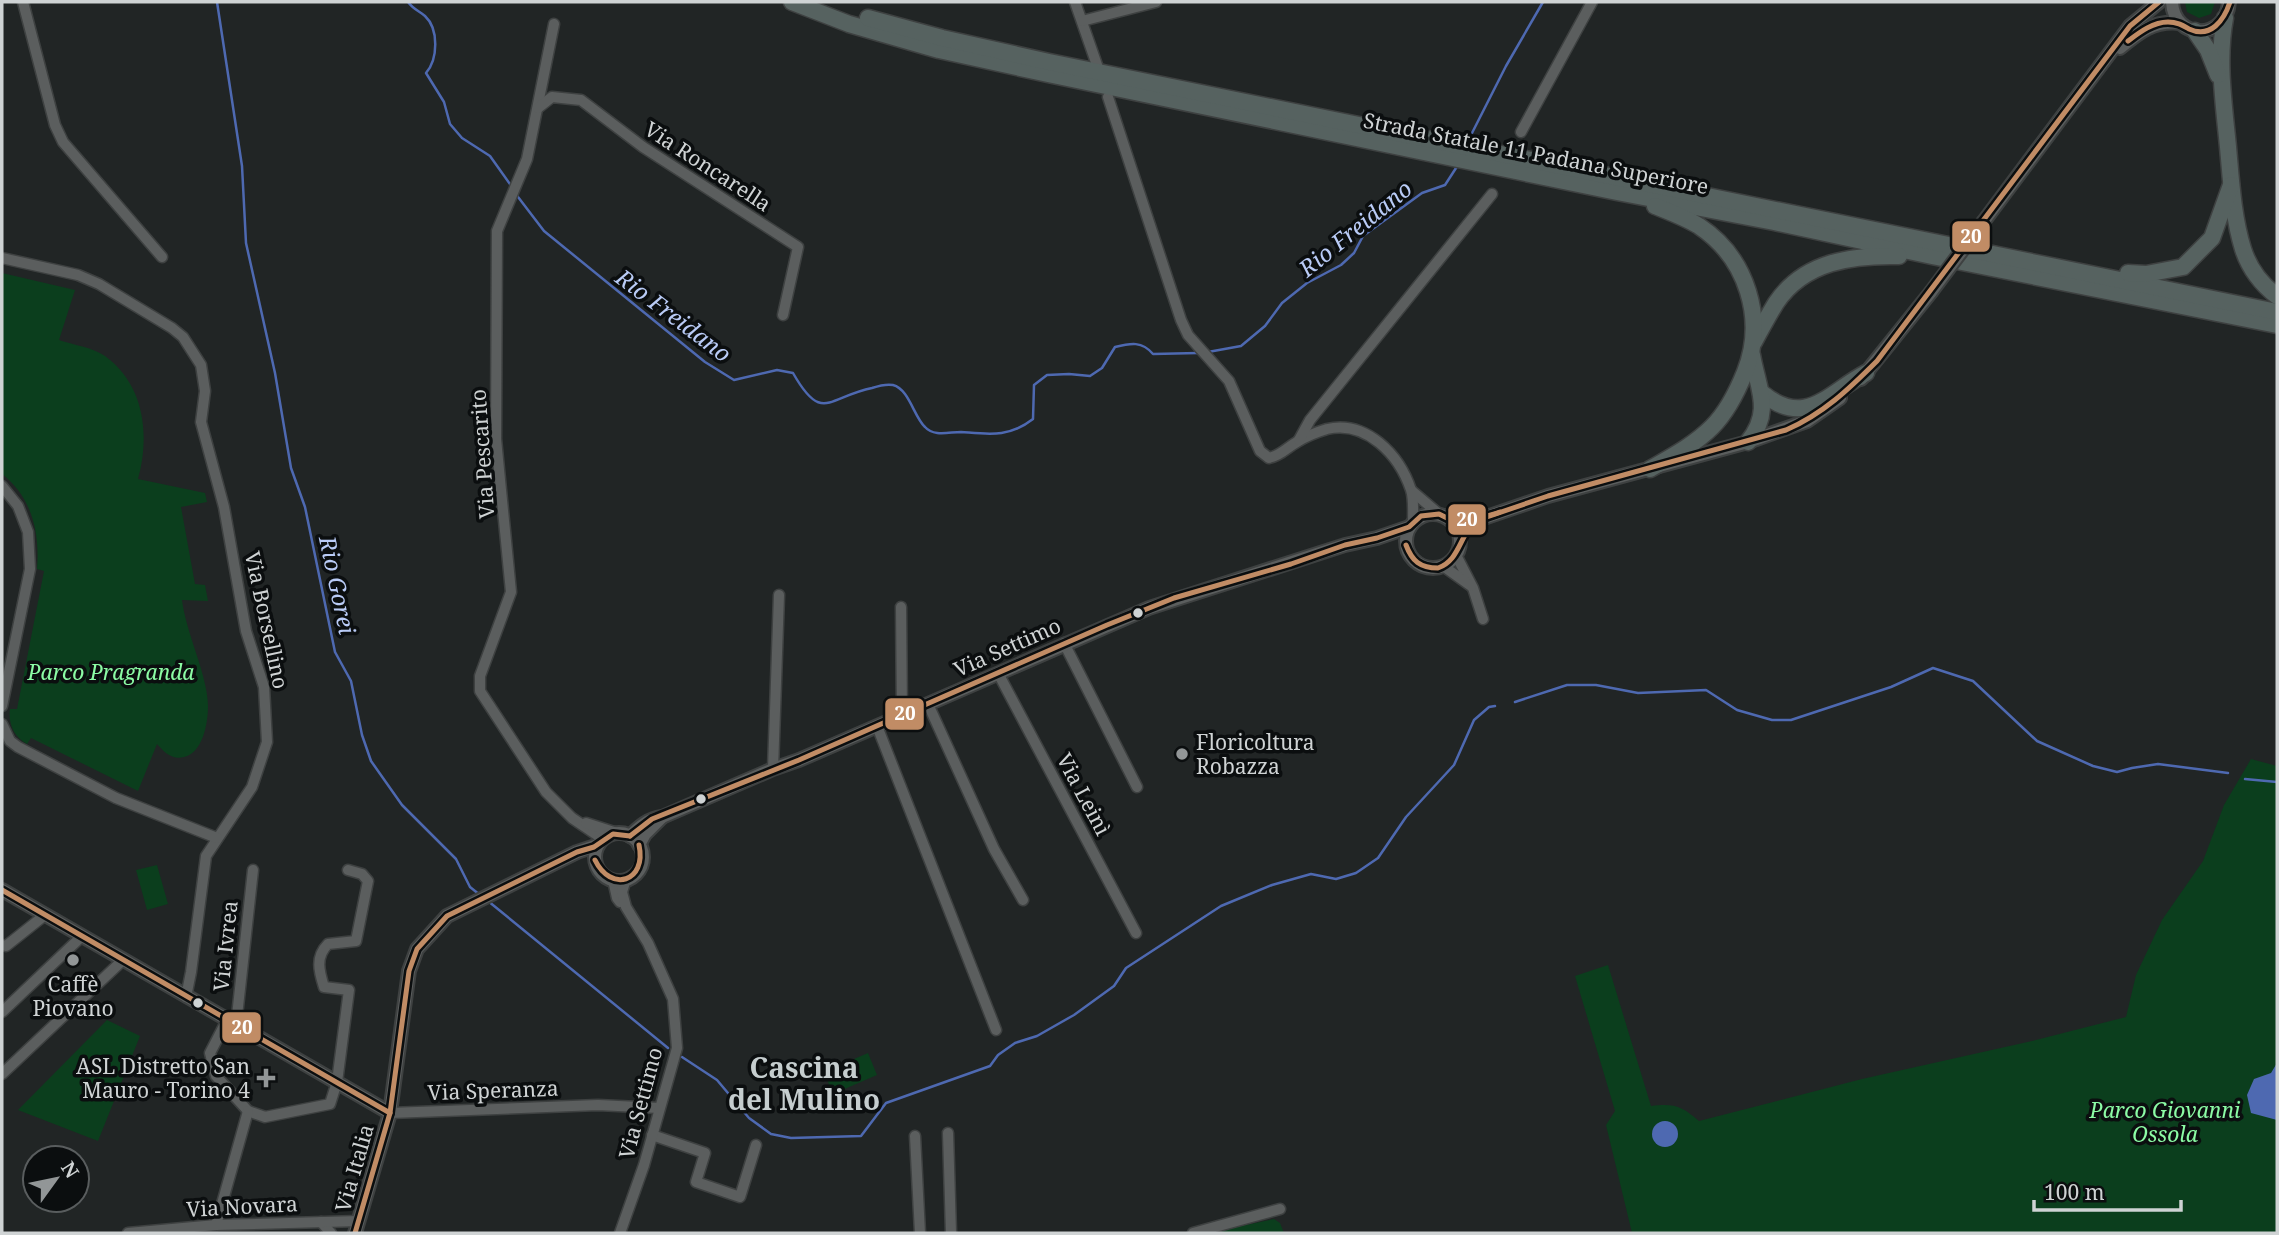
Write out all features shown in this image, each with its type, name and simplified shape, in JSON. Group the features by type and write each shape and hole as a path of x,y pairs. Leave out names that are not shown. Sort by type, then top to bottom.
{"highway":[{"name":"Strada Statale 11 Padana Superiore","path":"792,2 849,24 939,50 1617,192 2277,325"},
{"name":"Strada Statale 11 Padana Superiore","path":"822,2 853,14 942,38 1049,62 2277,312"},
{"path":"2228,6 2222,47 2222,85 2232,183 2244,250 2262,285 2277,296"},
{"path":"2187,27 2208,50 2222,85"},
{"path":"2048,265 2146,274 2183,267 2212,238 2232,183"},
{"path":"1617,192 1698,225 1718,241 1737,265 1748,288 1753,311 1756,380 1762,393 1761,421 1748,442"},
{"path":"1650,469 1690,446 1713,426 1736,395 1753,349 1777,302 1791,286 1813,270 1835,260 1932,256"},
{"path":"1762,393 1783,407 1806,409 1819,404 1866,373"}],"street":[{"path":"23,2 55,125 63,142 162,257"},
{"path":"1076,2 1097,65"},
{"path":"1082,21 1156,2"},
{"path":"1521,132 1592,2"},
{"path":"1411,524 1421,516 1478,520 1548,496 1748,442 1807,421 1842,397 1866,373 1931,292 2130,26 2159,2"},
{"path":"2172,2 2173,11 2187,27"},
{"path":"2108,57 2143,29 2159,23 2212,29 2228,6"},
{"name":"Via Pescarito","path":"554,24 527,159 497,231 496,439 508,542 510,592 480,676 480,691 546,792 600,842"},
{"name":"Via Roncarella","path":"538,108 552,97 581,100 643,147 798,247 783,315"},
{"path":"1108,97 1181,320 1188,335 1229,381 1260,451 1269,458 1280,456 1299,440 1324,430 1349,428 1369,434 1387,449 1412,491 1459,533 1456,555 1443,566 1435,568 1419,565 1406,545 1411,524 1412,491"},
{"path":"1299,440 1314,415 1492,194"},
{"name":"Via Borsellino","path":"2,258 78,275 99,284 172,328 183,337 201,365 205,391 201,422 224,507 246,631 264,687 267,742 252,787 206,856 186,997"},
{"path":"1314,415 1317,428 1324,430"},
{"path":"2,486 18,506 28,531 30,569 2,706"},
{"path":"1460,541 1478,520"},
{"name":"Via Settimo","path":"629,838 645,834 662,817 1174,598 1291,564 1345,545 1377,538 1411,524"},
{"path":"1377,538 1406,545"},
{"path":"1456,555 1473,587 1482,620"},
{"path":"1443,566 1473,587"},
{"path":"773,769 779,595"},
{"path":"901,607 902,715"},
{"path":"1064,643 1137,787"},
{"name":"Via Leinì","path":"998,673 1136,933"},
{"path":"928,704 994,849 1023,900"},
{"path":"877,726 996,1030"},
{"path":"2,729 18,747 116,798 217,838"},
{"path":"572,818 629,838 642,863 633,876 619,879 601,872 596,860 600,842 629,838"},
{"name":"Via Italia","path":"357,1227 390,1113 409,971 417,949 447,916 600,842"},
{"path":"566,858 596,860"},
{"name":"Via Ivrea","path":"231,1023 253,870"},
{"path":"231,1023 210,1053 216,1076 248,1111 265,1117 330,1104 337,1082 349,990 324,988 318,967 321,951 328,944 356,942 368,881 362,874 348,870"},
{"name":"Via Settimo","path":"619,879 617,898 626,907 648,943 673,999 677,1048 644,1165 620,1233"},
{"path":"2,890 390,1113"},
{"path":"2,945 6,946 45,915"},
{"path":"2,1012 82,936"},
{"path":"2,1074 123,960"},
{"name":"Via Speranza","path":"390,1113 598,1105 659,1108"},
{"path":"216,1225 248,1111"},
{"path":"948,1133 951,1233"},
{"path":"652,1135 705,1153 696,1182 740,1197 756,1145"},
{"path":"915,1136 920,1233"},
{"path":"1194,1233 1280,1209"},
{"path":"321,1222 331,1233"},
{"name":"Via Novara","path":"128,1233 216,1225 321,1222 357,1227"}],"green space":[{"path":"2185,2 2215,2 2211,14 2199,18 2187,12"},
{"name":"Parco Pragranda","path":"2,273 75,290 59,340 100,353 129,381 141,412 143,429 144,446 138,479 205,493 207,502 181,507 195,584 205,585 208,601 182,600 207,694 205,729 196,750 184,757 169,755 157,744 138,791 31,738 27,744 15,734 11,725 10,709 17,709 44,571 37,569 35,529 27,505 21,493 2,474"},
{"name":"Parco Giovanni Ossola","path":"2251,759 2277,766 2277,1233 1632,1233 1606,1125 1615,1111 1575,976 1608,965 1651,1106 1677,1107 1699,1121 1862,1079 2126,1017 2136,975 2162,920 2203,861 2224,805"},
{"path":"157,865 168,904 147,910 136,870"},
{"path":"107,1020 140,1036 98,1141 18,1110"},
{"path":"868,1053 877,1075 833,1094 824,1072"},
{"path":"1274,1219 1280,1223 1284,1233 1217,1233 1227,1229"}],"water":[{"path":"2277,1063 2277,1120 2251,1113 2247,1095 2254,1079 2271,1073"},
{"path":"1665,1121 1674,1125 1678,1134 1674,1143 1665,1147 1656,1143 1652,1134 1656,1125"}],"waterway":[{"name":"Rio Gorei","path":"217,2 242,166 246,243 275,373 291,468 305,507 335,652 351,681 362,735 371,761 402,805 456,859 470,887 480,895"},
{"name":"Rio Freidano","path":"408,2 425,16 433,28 435,52 426,73 444,102 450,124 462,138 490,156 512,187"},
{"name":"Rio Freidano","path":"1471,135 1543,2"},
{"name":"Rio Freidano","path":"1208,352 1241,346 1265,326 1282,303 1307,283 1341,265 1354,253 1363,236 1422,193 1445,185 1458,165"},
{"name":"Rio Freidano","path":"515,193 544,231 705,362 734,380 777,370 793,373 803,389 819,403 893,385 903,392 921,422 933,432 989,434 1007,432 1024,425 1033,419 1034,385 1047,375 1090,376 1102,368 1115,347 1136,344 1153,354 1198,353"},
{"path":"1515,702 1567,685 1596,685 1638,693 1706,690 1737,710 1772,720 1791,720 1891,687 1933,668 1973,681 2037,741 2093,766 2117,772 2158,764 2228,773"},
{"path":"682,1057 717,1080 749,1118 771,1134 791,1138 861,1136 886,1103 990,1066 998,1055 1015,1043 1037,1036 1074,1015 1114,986 1126,968 1221,906 1272,885 1311,874 1336,879 1356,873 1378,858 1406,817 1454,765 1474,720 1489,707 1495,706"},
{"path":"2245,779 2277,782"},
{"name":"Rio Gorei","path":"488,901 668,1048"}],"transit line":[{"name":"20","path":"630,836 652,819 799,760 1174,598 1291,564 1345,545 1377,538 1409,527 1421,516 1439,514 1449,519 1478,520 1548,496 1786,430 1799,424 1835,400 1877,361 2130,26 2159,2"},
{"name":"20","path":"2128,41 2162,22 2177,23 2197,31 2210,30 2220,21 2230,2"},
{"name":"20","path":"1406,545 1417,562 1426,567 1438,568 1456,553 1472,525 1500,512"},
{"name":"20","path":"355,1233 390,1113 409,971 417,949 447,916 577,852 594,847 613,834 630,836"},
{"name":"20","path":"595,860 610,877 626,879 638,868 639,845"},
{"name":"20","path":"2,890 390,1113"}],"place":[{"name":"Floricoltura Robazza","path":"1182,754"},
{"name":"Caffè Piovano","path":"73,960"},
{"name":"ASL Distretto San Mauro - Torino 4","path":"266,1078"}],"district":[{"name":"Cascina del Mulino","path":"804,1083"}]}
